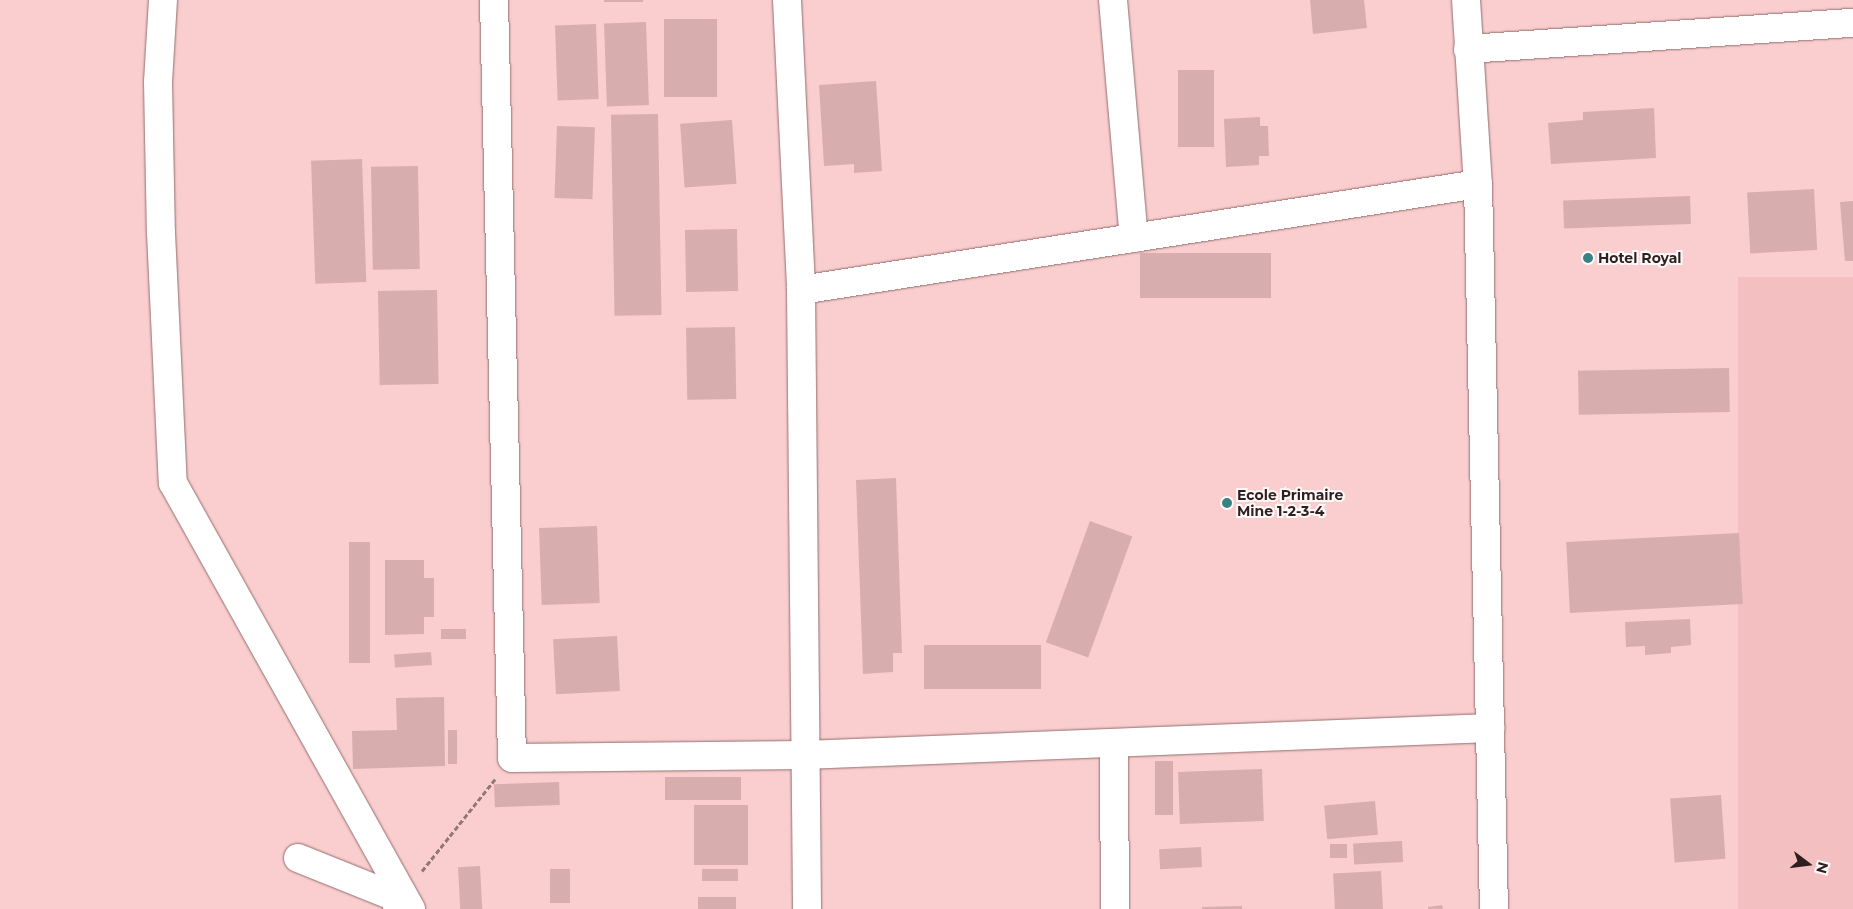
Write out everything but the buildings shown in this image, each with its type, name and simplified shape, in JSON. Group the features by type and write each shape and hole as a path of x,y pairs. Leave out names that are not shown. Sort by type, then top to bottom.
{"street":[{"path":"163,0 158,82 161,224 172,483 404,904"},
{"path":"494,0 512,758 804,755 1490,728"},
{"path":"787,0 801,290 804,755 807,909"},
{"path":"1113,0 1134,238"},
{"path":"1466,0 1478,184 1494,909"},
{"path":"1468,49 1853,23"},
{"path":"801,290 1478,184"},
{"path":"1114,743 1115,909"},
{"path":"298,858 400,899 404,904"}],"path":[{"path":"404,904 512,758"}],"shaded area":[{"path":"1738,277 1853,277 1853,909 1738,909"}],"place":[{"name":"Hotel Royal","path":"1588,258"},
{"name":"Ecole Primaire Mine 1-2-3-4","path":"1227,503"}]}
